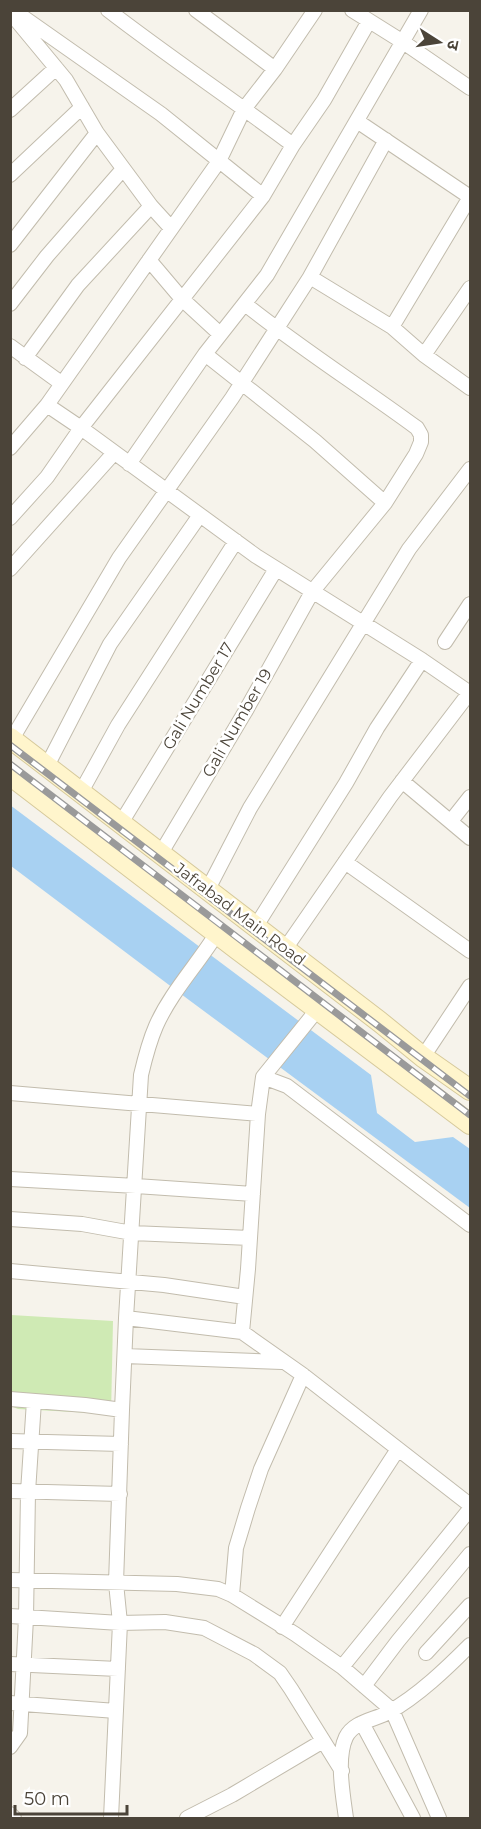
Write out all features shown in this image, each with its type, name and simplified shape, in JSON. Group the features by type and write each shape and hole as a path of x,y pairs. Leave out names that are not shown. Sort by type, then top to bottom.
{"main road":[{"name":"Jafrabad Main Road","path":"11,738 380,1022 423,1058 471,1090"},
{"name":"Jafrabad Main Road","path":"10,775 214,938 317,1010 471,1124"}],"street":[{"path":"108,10 159,50 293,145"},
{"path":"196,10 275,69"},
{"path":"10,448 47,405 219,161 244,109 275,69 315,10"},
{"path":"352,10 471,88"},
{"path":"129,464 205,354 267,275 421,10"},
{"path":"12,12 66,80 97,133 123,169 171,228"},
{"path":"12,12 161,114 263,196"},
{"path":"10,518 47,477 81,428 263,196 293,145 324,100 369,21"},
{"path":"10,110 56,68"},
{"path":"10,175 82,107"},
{"path":"357,121 470,197 392,327"},
{"path":"10,245 97,133"},
{"path":"11,738 119,558 242,382 310,277 386,140"},
{"path":"10,304 47,256 123,169"},
{"path":"25,358 78,285 151,206"},
{"path":"149,260 182,298 220,334"},
{"path":"310,277 392,327 424,355 471,388"},
{"path":"424,355 471,288"},
{"name":"Gali Number 19","path":"160,853 245,712 312,592 385,503 420,448 421,435 417,428 245,304"},
{"path":"10,346 61,383"},
{"path":"205,354 315,441 385,503"},
{"path":"47,405 276,569 470,692 402,781 285,949"},
{"path":"10,569 114,453"},
{"path":"208,889 250,808 409,549 471,469"},
{"path":"47,766 110,644 200,515"},
{"path":"81,792 118,725 236,541"},
{"name":"Gali Number 17","path":"122,823 276,569"},
{"path":"445,642 471,604"},
{"path":"256,926 346,783 377,728 422,660"},
{"path":"402,781 471,838"},
{"path":"451,821 471,797"},
{"path":"345,862 471,951"},
{"path":"111,1818 120,1623 116,1583 122,1410 141,1075 157,1025 172,998 214,938"},
{"path":"423,1058 471,986"},
{"path":"242,1332 258,1114 263,1077 317,1010"},
{"path":"263,1077 286,1086 471,1225"},
{"path":"10,1093 258,1114"},
{"path":"10,1179 253,1194"},
{"path":"10,1219 82,1224 132,1233 250,1238"},
{"path":"10,1271 164,1285 245,1297"},
{"path":"126,1318 242,1332 303,1376 471,1507 342,1667"},
{"path":"125,1356 282,1362"},
{"path":"232,1595 236,1548 248,1508 261,1469 303,1376"},
{"path":"10,1399 122,1410"},
{"path":"10,1747 20,1733 16,1704 17,1664 26,1618 28,1492 34,1401"},
{"path":"10,1441 121,1444"},
{"path":"282,1627 398,1449"},
{"path":"10,1491 120,1494"},
{"path":"364,1686 471,1554"},
{"path":"10,1580 177,1584 218,1589 232,1595 342,1667 392,1710 439,1818"},
{"path":"426,1653 471,1605"},
{"path":"10,1616 120,1623 165,1622 204,1628 254,1653 280,1673 342,1771"},
{"path":"346,1818 342,1753 347,1736 355,1726 392,1710 470,1648"},
{"path":"17,1664 118,1669"},
{"path":"16,1704 116,1711"},
{"path":"362,1723 413,1818"},
{"path":"187,1818 202,1815 323,1741"},
{"path":"10,1814 14,1818"}],"green space":[{"path":"11,1315 113,1321 111,1414 18,1409 11,1406"}],"water":[{"path":"10,805 371,1075 377,1113 415,1142 453,1137 470,1149 470,1208 11,866"}],"railway":[{"path":"10,745 470,1096"},
{"path":"10,764 470,1115"}]}
